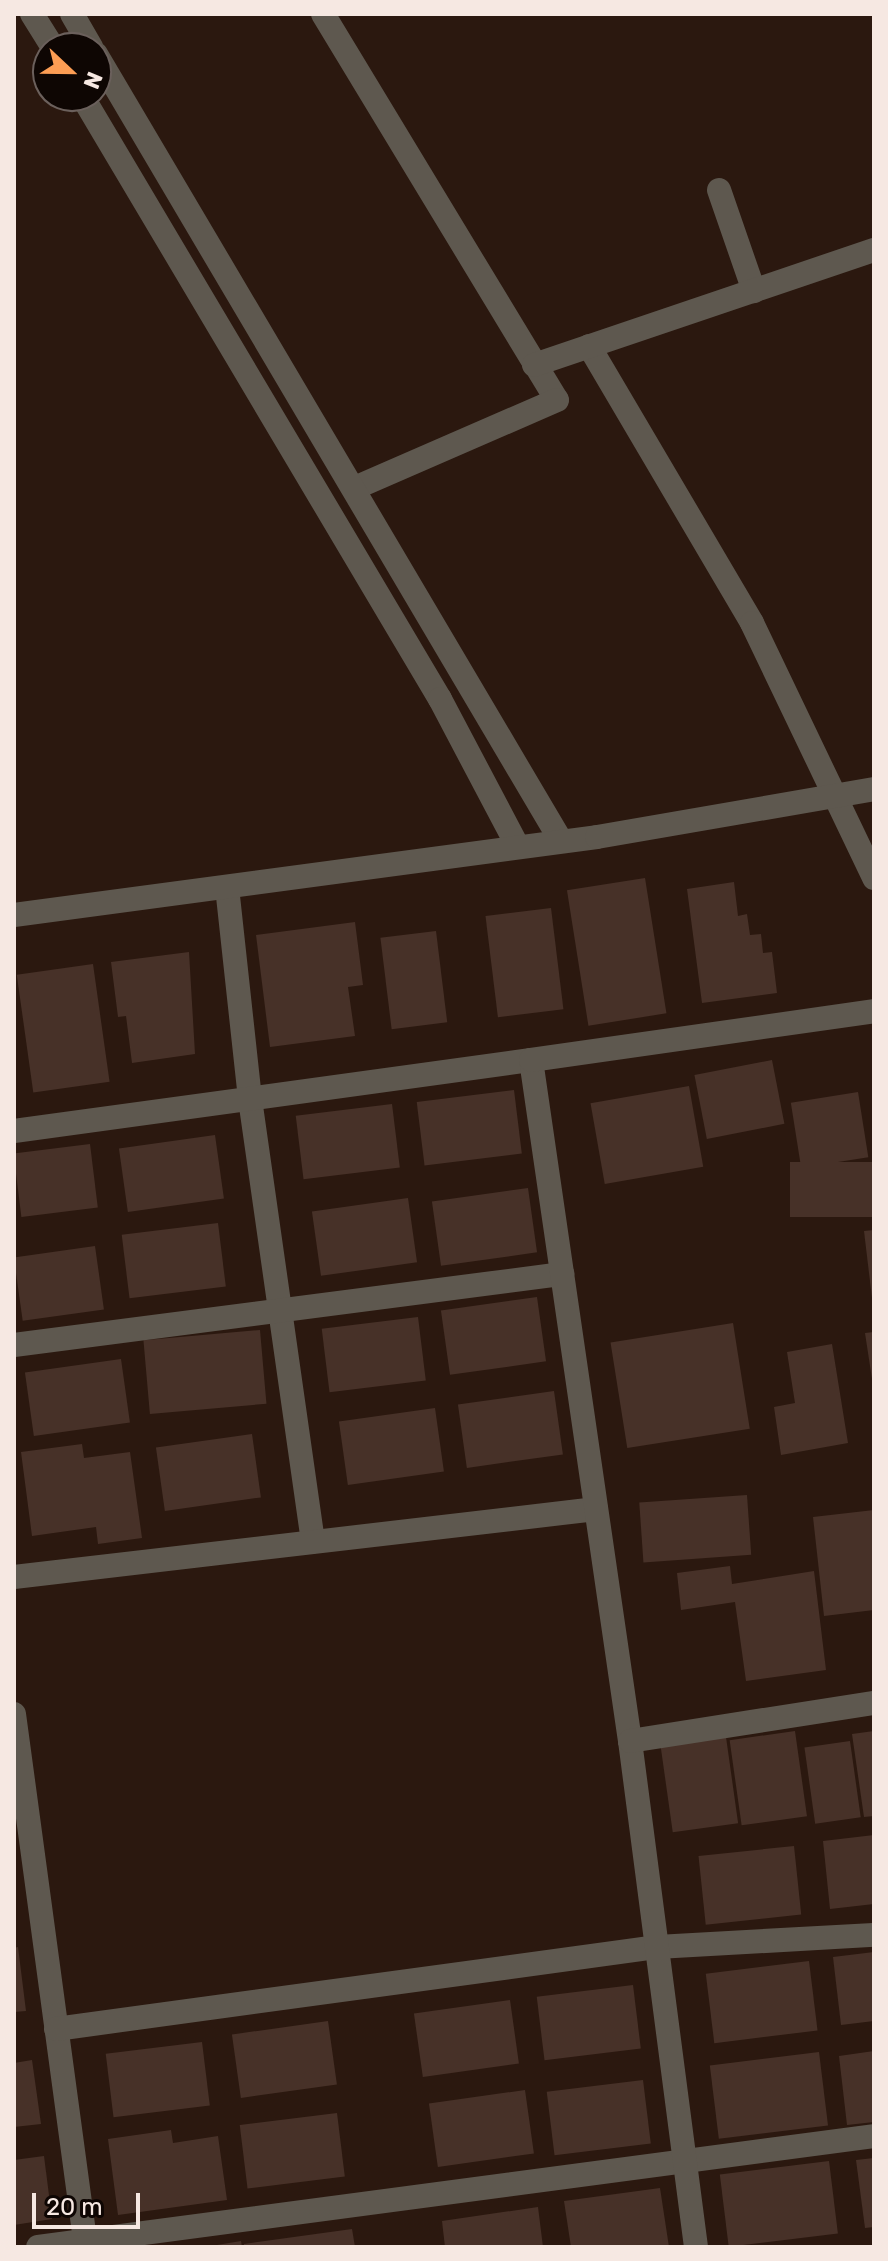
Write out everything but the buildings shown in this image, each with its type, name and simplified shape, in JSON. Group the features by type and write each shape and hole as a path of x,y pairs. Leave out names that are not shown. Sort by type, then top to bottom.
{"street":[{"path":"14,22 30,14 42,32"},
{"path":"72,14 83,32"},
{"path":"323,14 557,400 355,488"},
{"path":"112,81 561,841"},
{"path":"91,112 440,699 518,847"},
{"path":"719,190 754,291"},
{"path":"534,365 874,250"},
{"path":"589,346 752,623 830,796 874,878"},
{"path":"14,915 561,841 874,789"},
{"path":"227,887 250,1099 284,1310 313,1542"},
{"path":"14,1131 874,1011"},
{"path":"531,1060 630,1741 696,2247"},
{"path":"14,1345 562,1274"},
{"path":"14,1577 596,1509"},
{"path":"630,1741 874,1703"},
{"path":"14,1714 21,1816 56,2029 85,2243"},
{"path":"56,2029 657,1947 874,1935"},
{"path":"38,2247 85,2243 685,2158 874,2136"}]}
